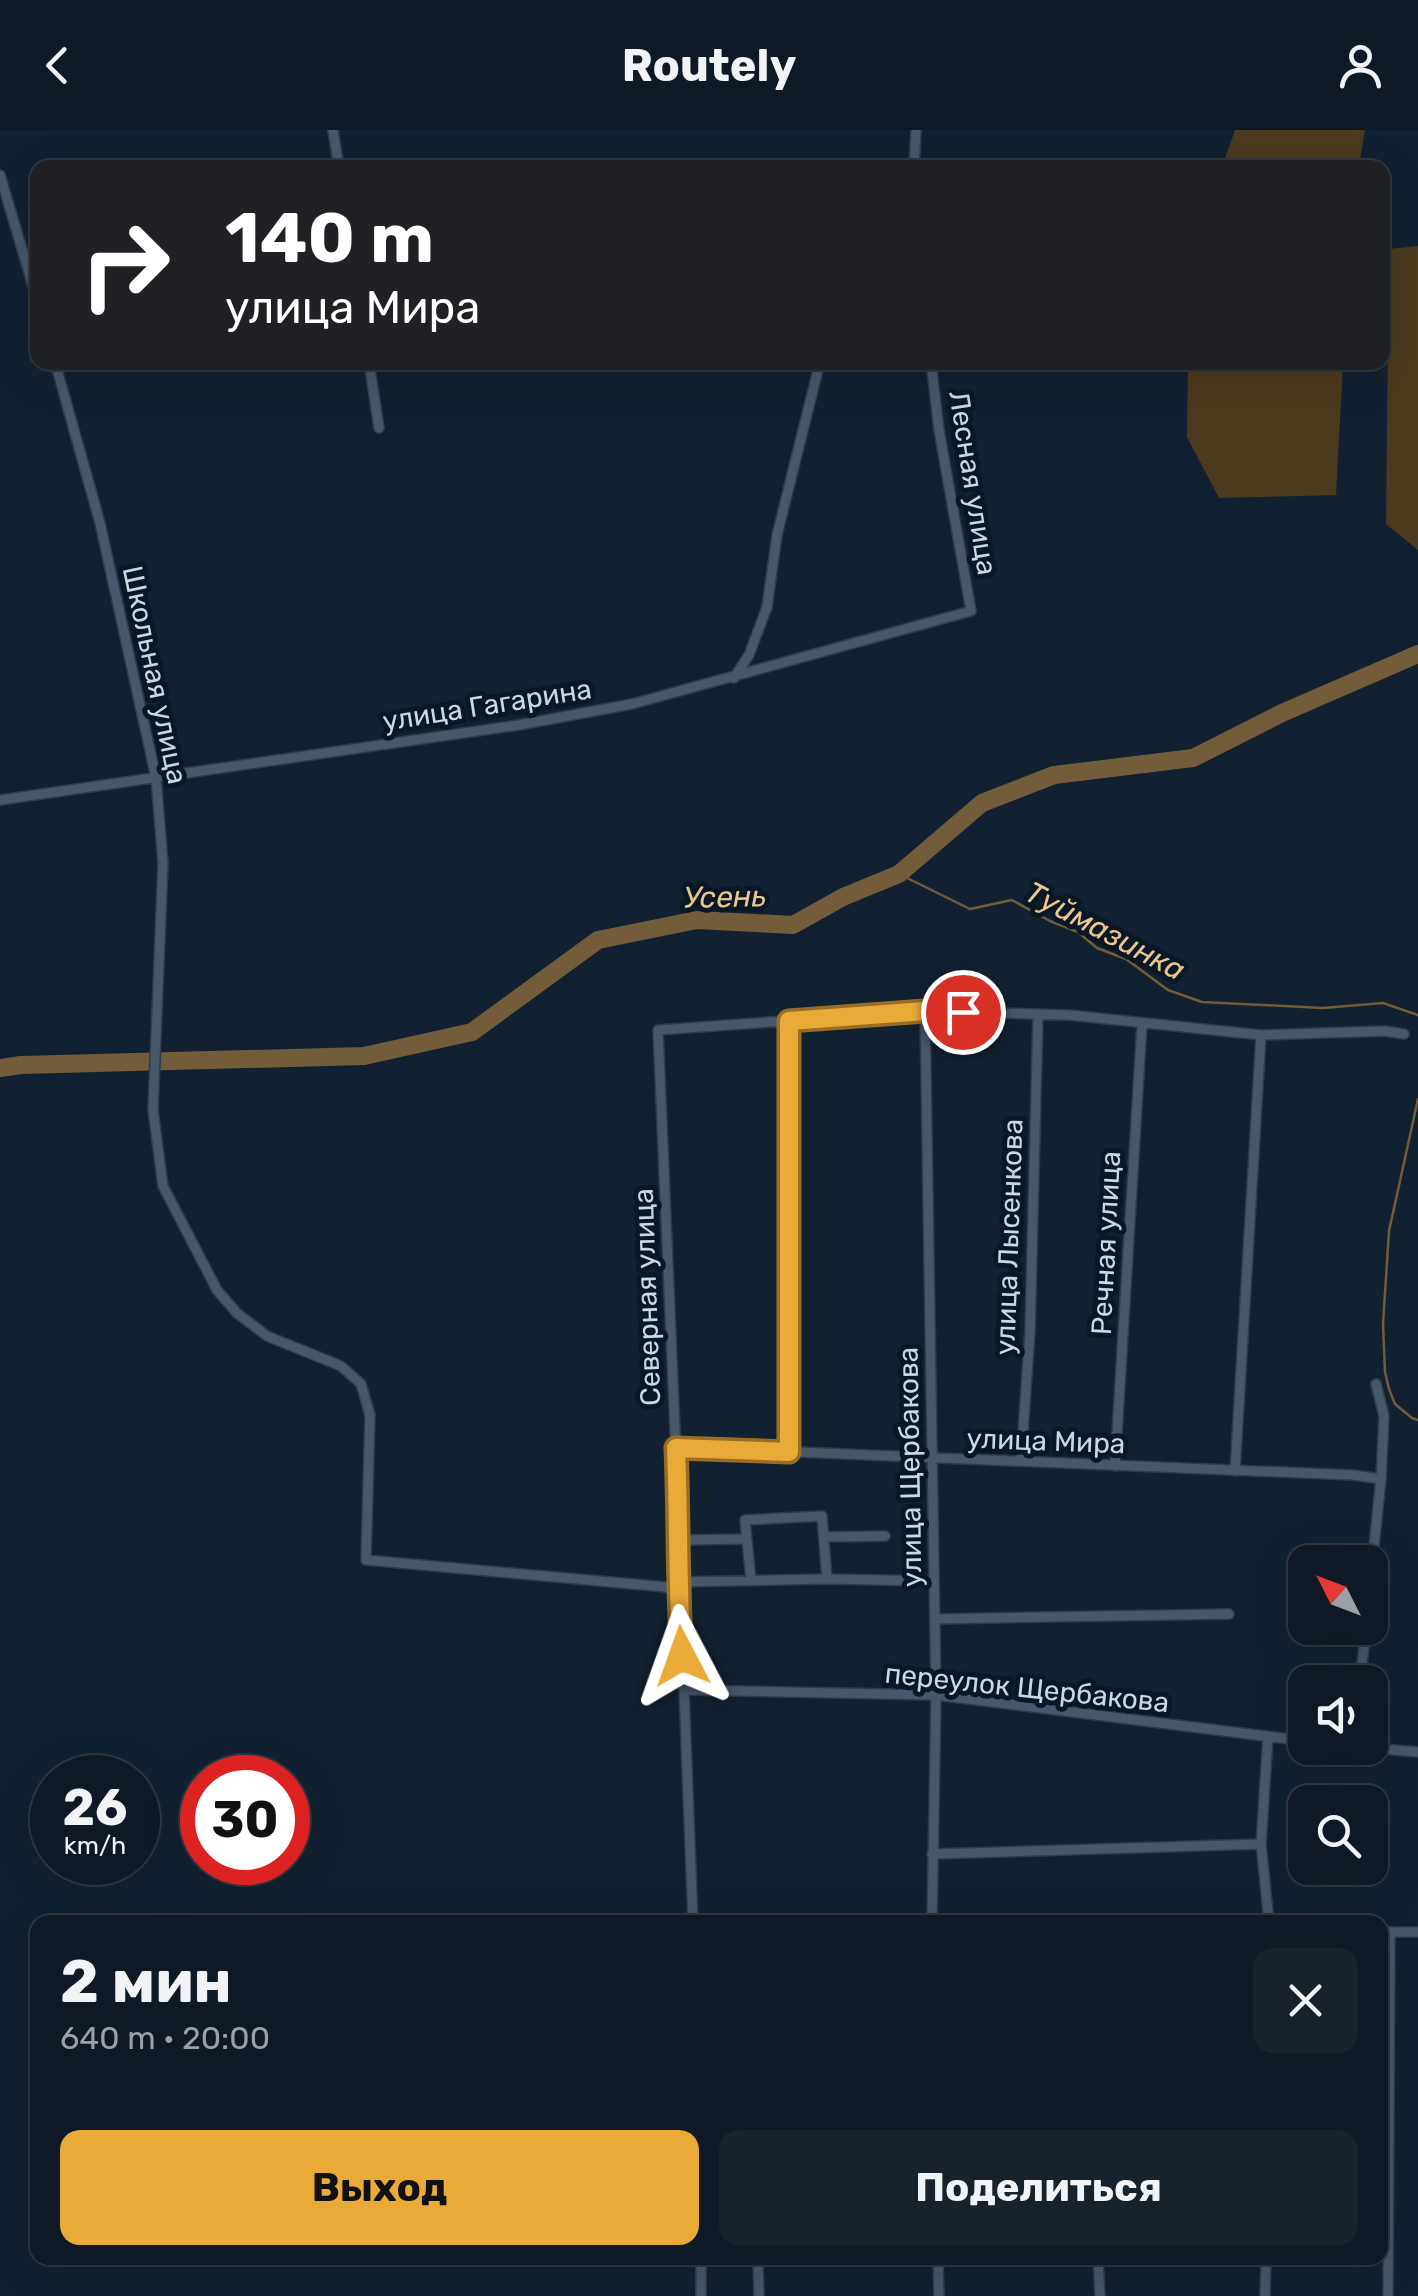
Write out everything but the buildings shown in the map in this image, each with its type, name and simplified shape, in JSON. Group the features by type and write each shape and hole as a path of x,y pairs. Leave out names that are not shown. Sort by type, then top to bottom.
{"street":[{"path":"334,130 339,160"},
{"path":"914,160 916,130"},
{"path":"0,175 30,276"},
{"name":"Школьная улица","path":"57,370 100,523 156,778 163,863 153,1110 163,1186 217,1290 236,1314 267,1336 341,1366 362,1384 370,1415 366,1560 677,1586"},
{"path":"371,370 379,428"},
{"path":"734,678 749,655 767,607 778,535 818,370"},
{"name":"Лесная улица","path":"932,370 971,612"},
{"name":"улица Гагарина","path":"0,800 519,726 632,704 971,612"},
{"path":"789,1452 789,1021 925,1011 1069,1014 1262,1035 1385,1031 1404,1034"},
{"name":"улица Щербакова","path":"925,1011 936,1696 932,1915"},
{"name":"улица Лысенкова","path":"1021,1461 1030,1331 1038,1015"},
{"name":"Северная улица","path":"693,1915 658,1030 789,1021"},
{"name":"Речная улица","path":"1115,1466 1142,1024"},
{"path":"1234,1470 1262,1035"},
{"path":"1374,1545 1384,1416 1376,1384"},
{"name":"улица Мира","path":"676,1448 1381,1479"},
{"path":"751,1582 745,1520 822,1516 827,1579"},
{"path":"824,1537 884,1536"},
{"path":"679,1540 747,1539"},
{"path":"677,1586 827,1579 934,1581"},
{"path":"935,1619 1228,1614"},
{"name":"переулок Щербакова","path":"684,1690 936,1696 1288,1739"},
{"path":"1268,1737 1261,1844 1268,1915"},
{"path":"1388,1750 1418,1752"},
{"path":"932,1854 1261,1844"},
{"path":"1388,1932 1418,1932"},
{"path":"700,2265 701,2296"},
{"path":"758,2265 759,2296"},
{"path":"938,2265 939,2296"},
{"path":"1098,2265 1100,2296"},
{"path":"1265,2296 1266,2265"},
{"path":"1388,2265 1388,2296"}],"shaded area":[{"path":"1235,130 1365,130 1360,160 1224,160"},
{"path":"1418,246 1418,550 1386,524 1390,249"},
{"path":"1188,370 1343,370 1336,495 1219,498 1187,437"}],"waterway":[{"name":"Усень","path":"0,1068 364,1056 472,1032 598,940 697,920 793,925 843,897 899,874 982,803 1054,775 1193,758 1282,713 1418,654"},
{"name":"Туймазинка","path":"899,874 970,909 1012,900 1078,932 1097,948 1126,959 1168,990 1202,1002 1323,1008 1383,1003 1418,1015"},
{"name":"Туймазинка","path":"1418,1099 1389,1231 1383,1324 1389,1389 1395,1404 1418,1420"}],"route":[{"path":"682,1656 677,1588 680,1524 676,1448 789,1452 789,1021 963,1012"}]}
